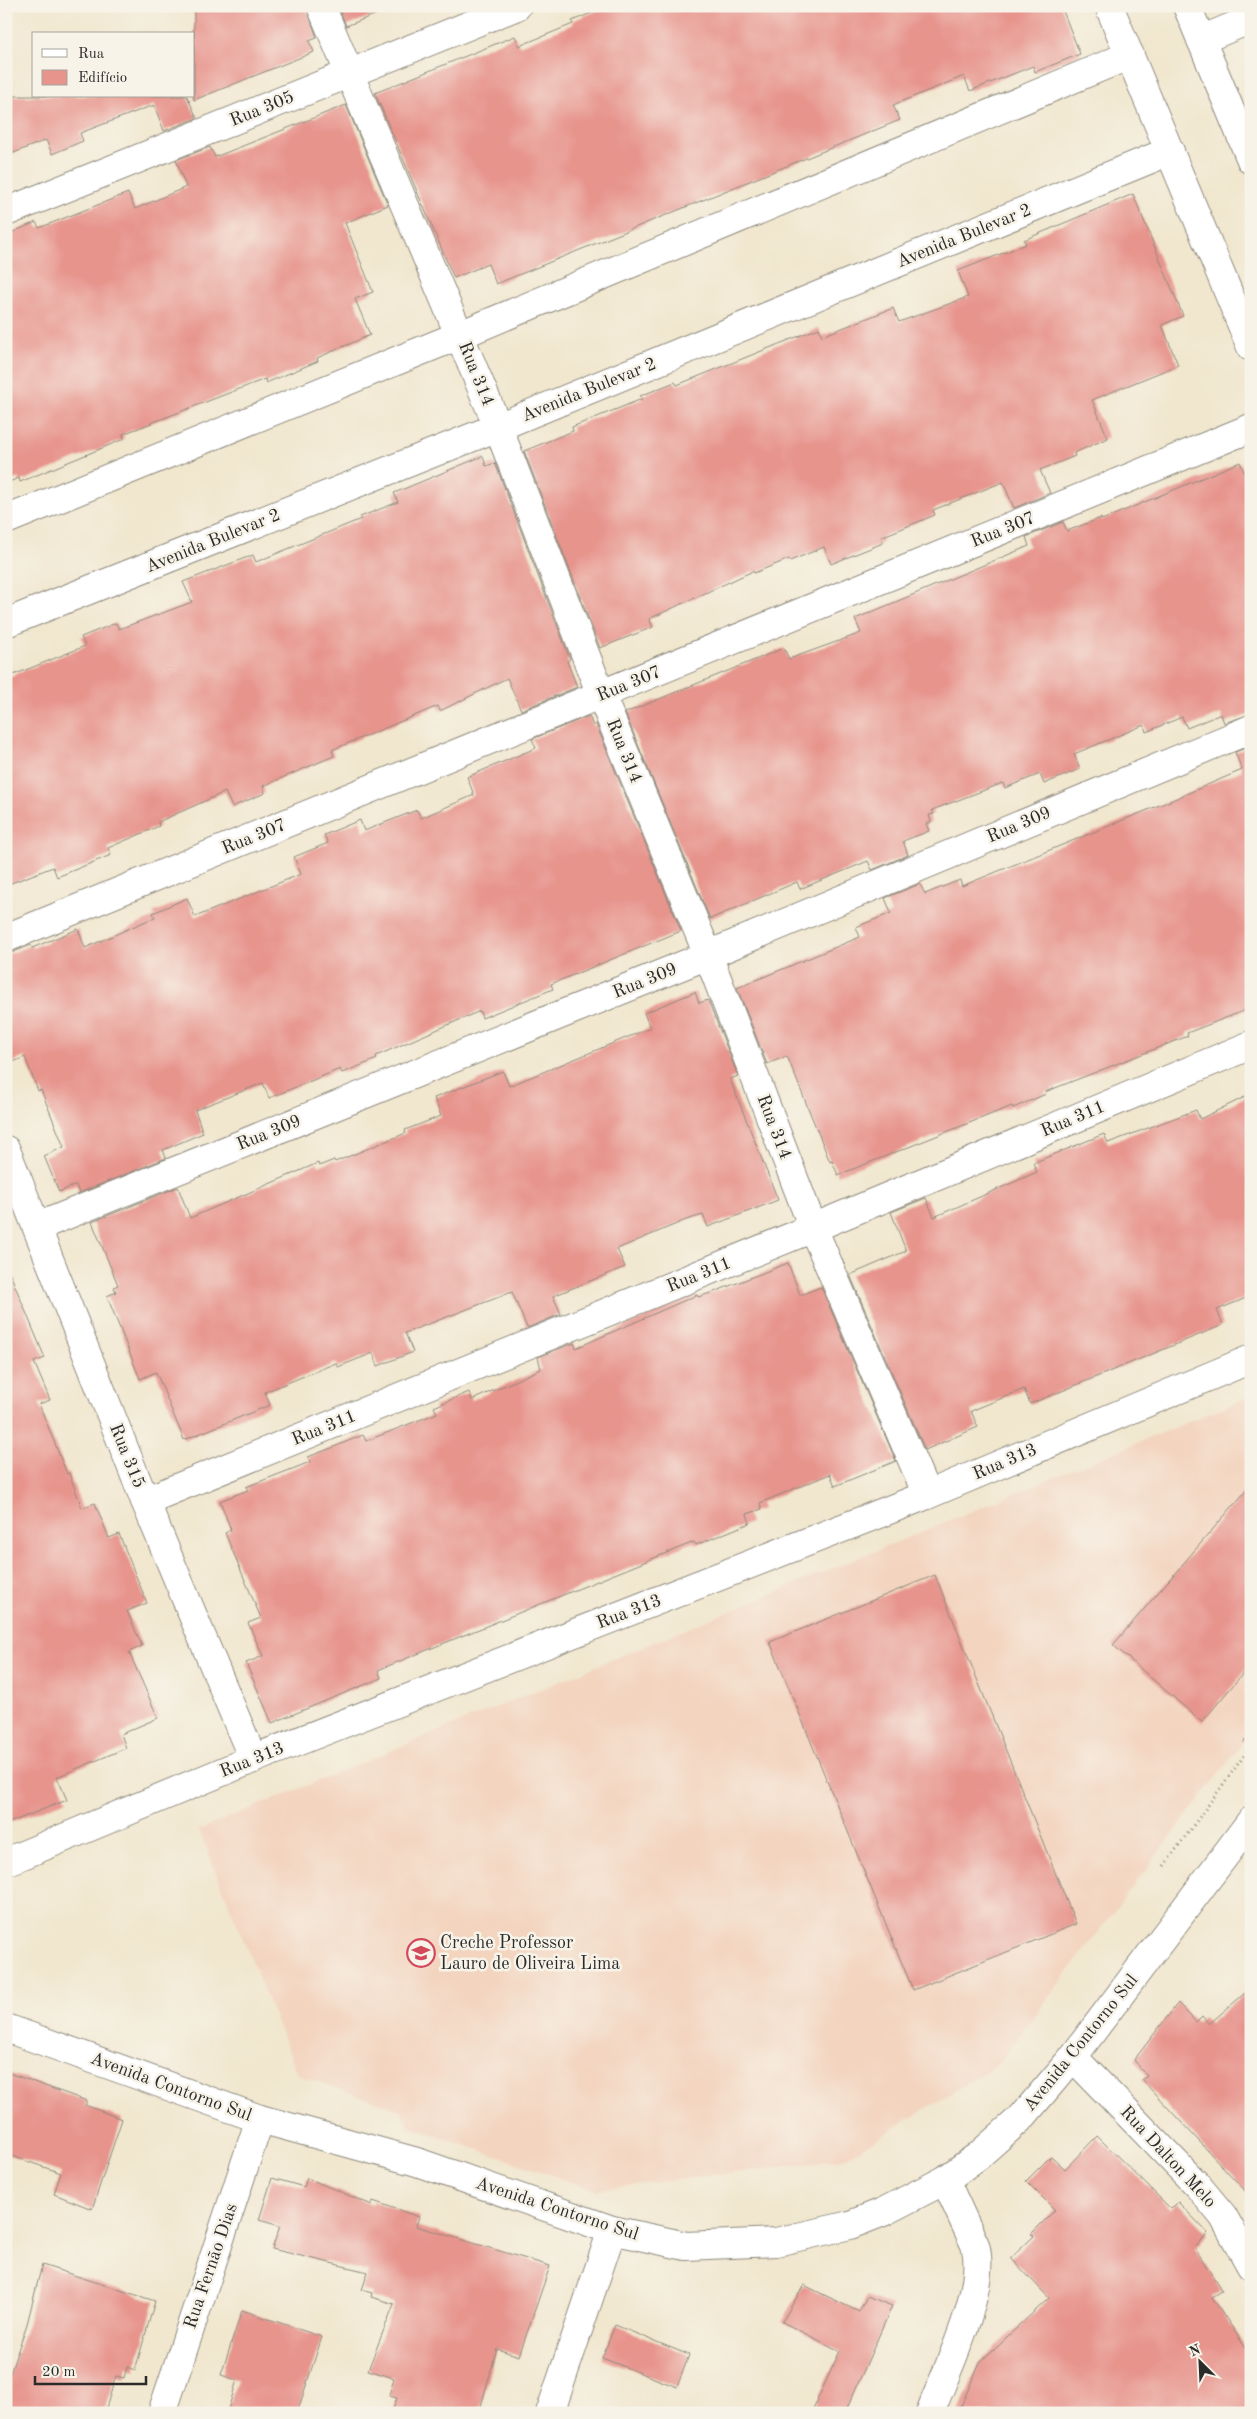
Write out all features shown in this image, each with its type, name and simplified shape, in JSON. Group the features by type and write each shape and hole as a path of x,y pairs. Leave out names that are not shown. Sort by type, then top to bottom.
{"street":[{"name":"Rua 314","path":"321,6 498,427 601,695 708,955 813,1228 927,1495"},
{"name":"Rua 305","path":"6,212 517,6"},
{"path":"1109,6 1251,347"},
{"path":"1187,6 1248,144"},
{"path":"1201,40 1251,19"},
{"path":"6,520 460,335 1130,55"},
{"name":"Avenida Bulevar 2","path":"6,623 498,427 1170,151"},
{"name":"Rua 307","path":"6,938 1251,428"},
{"name":"Rua 309","path":"37,1227 708,955 1251,729"},
{"name":"Rua 311","path":"145,1501 813,1228 1251,1044"},
{"name":"Rua 315","path":"6,1150 145,1501 253,1759"},
{"name":"Rua 313","path":"6,1862 253,1759 927,1495 1251,1359"},
{"name":"Avenida Contorno Sul","path":"6,2028 260,2119 417,2162 612,2230 686,2246 776,2242 850,2225 883,2212 945,2180 978,2156 1022,2117 1073,2057 1251,1821"},
{"name":"Rua Dalton Melo","path":"1073,2057 1198,2186 1223,2216 1251,2266"},
{"name":"Rua Fernão Dias","path":"162,2413 260,2119"},
{"path":"930,2413 967,2316 978,2269 978,2255 975,2245 945,2180"},
{"path":"550,2413 612,2230"}],"path":[{"path":"1164,1866 1251,1746 1244,1741"}],"shaded area":[{"path":"1251,1396 1251,1732 997,2065 844,2159 595,2190 409,2126 401,2110 298,2075 199,1830"}],"building":[{"path":"194,6 306,6 317,38 309,41 314,52 194,100"},
{"path":"338,6 392,6 392,8 346,26"},
{"path":"608,6 1061,6 1080,54 1035,72 1033,66 970,91 964,76 893,105 900,120 496,284 488,264 454,278 375,93 515,36 519,46 573,24 572,21"},
{"path":"6,96 32,96 32,98 188,98 197,118 164,131 154,105 80,133 83,141 52,154 46,140 6,156"},
{"path":"346,105 388,205 345,223 373,292 355,299 370,335 317,358 318,361 266,383 265,379 123,434 124,439 20,482 19,478 6,483 6,235 36,222 39,228 128,193 135,209 186,187 176,160 210,147 215,157"},
{"path":"1133,194 1183,316 1162,325 1178,365 1092,400 1108,438 1074,453 1075,456 1040,470 1050,493 1014,508 1003,482 933,510 935,515 881,537 883,543 831,564 824,547 790,561 789,559 754,573 753,571 649,619 653,627 600,648 524,451 573,431 572,427 642,399 640,396 675,382 677,385 819,328 822,336 893,308 899,322 968,297 958,271 1026,244 1024,240"},
{"path":"483,456 486,466 495,463 570,659 567,661 577,687 521,710 507,678 440,711 438,706 332,750 334,756 263,786 265,793 232,807 225,792 158,822 159,826 108,848 111,855 57,877 53,867 6,885 6,678 85,646 81,637 116,623 119,629 192,602 183,582 253,555 256,562 361,519 360,517 398,502 394,493"},
{"path":"1240,462 1251,488 1251,714 1224,723 1221,714 1187,728 1182,717 1146,732 1144,725 1074,754 1080,769 1044,784 1040,774 1005,788 1003,783 932,810 934,814 929,815 931,822 926,824 929,831 903,841 908,855 872,870 868,861 800,889 797,882 710,919 625,713 784,648 789,659 861,633 855,619 1029,546 1026,537 1063,522 1067,531 1101,518 1102,520"},
{"path":"589,716 593,726 596,724 681,931 551,984 553,989 482,1018 480,1011 376,1056 377,1059 342,1073 340,1069 269,1098 263,1083 195,1110 203,1133 163,1150 166,1158 79,1193 76,1185 59,1192 44,1156 64,1147 41,1090 38,1091 25,1057 6,1065 6,955 31,945 32,948 78,929 85,948 155,917 153,913 187,898 195,917 301,874 294,857 328,843 324,835 360,820 364,831 417,810 421,818 474,795 467,777 536,748 532,739"},
{"path":"1251,746 1251,1008 1187,1033 1188,1036 1045,1092 1046,1094 1013,1108 1012,1106 838,1175 832,1161 830,1162 787,1056 767,1064 737,988 860,937 856,927 891,913 885,898 920,884 925,894 960,880 962,886 1172,800 1242,770 1235,752"},
{"path":"695,992 699,1003 708,1000 738,1076 730,1079 778,1200 708,1227 703,1215 686,1220 617,1249 625,1267 553,1296 561,1314 527,1328 512,1292 405,1333 413,1352 378,1366 373,1353 338,1367 336,1363 265,1392 270,1405 184,1440 156,1372 140,1379 107,1296 116,1292 114,1287 118,1285 92,1222 178,1187 190,1218 318,1163 319,1166 334,1160 335,1162 406,1133 405,1130 441,1116 434,1098 503,1071 509,1086 650,1028 644,1013"},
{"path":"1251,1094 1251,1296 1217,1310 1223,1325 1030,1404 1024,1389 971,1411 978,1427 925,1450 850,1275 906,1251 891,1212 926,1198 934,1217 1037,1172 1033,1163 1104,1134 1108,1143 1196,1110 1200,1119"},
{"path":"788,1263 800,1295 821,1287 896,1461 835,1486 830,1474 760,1503 762,1509 747,1514 750,1523 696,1545 694,1542 378,1670 381,1678 272,1723 246,1663 263,1656 248,1623 261,1618 225,1533 231,1530 220,1501 248,1490 246,1487 310,1462 308,1457 363,1435 366,1441 437,1413 434,1407 469,1392 472,1400 541,1369 538,1357 574,1343 576,1348 697,1295 698,1297 714,1292"},
{"path":"6,1264 45,1358 34,1362 50,1400 39,1404 67,1474 69,1473 82,1508 95,1503 109,1538 119,1534 147,1603 127,1611 142,1646 129,1652 158,1718 121,1734 126,1748 57,1777 67,1800 6,1824"},
{"path":"1251,1485 1251,1664 1202,1722 1113,1645"},
{"path":"935,1575 1076,1924 913,1990 770,1642"},
{"path":"1251,1988 1251,2197 1142,2080 1147,2076 1134,2060 1178,2003 1196,2022 1202,2016 1209,2024"},
{"path":"6,2072 87,2101 85,2105 122,2119 92,2209 54,2194 61,2173 6,2154"},
{"path":"1097,2136 1171,2209 1178,2202 1208,2233 1195,2248 1222,2291 1212,2297 1251,2356 1251,2413 958,2413 980,2362 1049,2298 1011,2258 1034,2236 1031,2234 1055,2210 1026,2181 1051,2156 1065,2169"},
{"path":"272,2178 304,2187 307,2178 372,2205 373,2201 419,2217 416,2226 550,2266 519,2356 497,2349 479,2413 392,2413 397,2398 389,2396 394,2378 368,2370 394,2304 371,2297 372,2293 362,2290 368,2272 272,2249 280,2226 259,2220"},
{"path":"42,2265 155,2301 135,2370 127,2367 124,2378 116,2376 106,2408 103,2408 102,2413 6,2413 6,2385 27,2324"},
{"path":"804,2285 859,2312 867,2296 892,2306 845,2413 811,2413 840,2351 782,2322"},
{"path":"242,2310 322,2337 297,2413 227,2413 237,2380 221,2375"},
{"path":"615,2325 689,2355 677,2387 602,2358"}],"place":[{"name":"Creche Professor Lauro de Oliveira Lima","path":"421,1953"}]}
